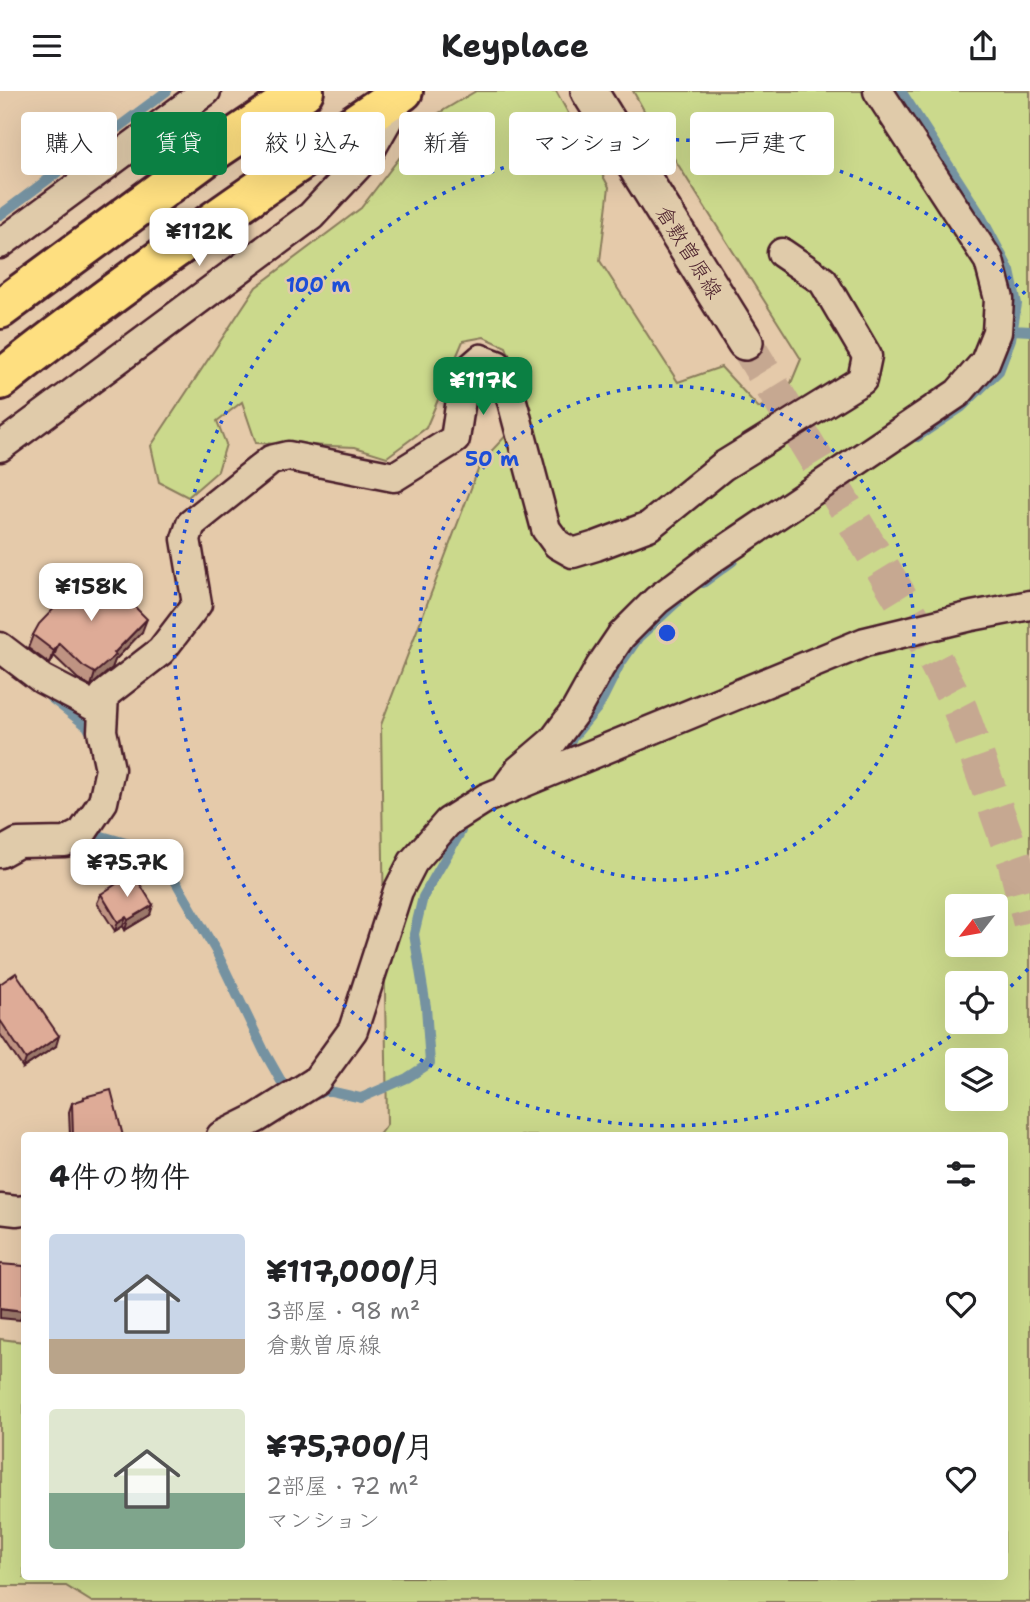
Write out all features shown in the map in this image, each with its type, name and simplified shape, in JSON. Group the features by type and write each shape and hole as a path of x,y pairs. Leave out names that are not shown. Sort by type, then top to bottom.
{"highway":[{"path":"0,309 217,149 303,91"},
{"path":"0,380 248,196 404,91"}],"street":[{"path":"0,244 206,91"},
{"path":"0,447 311,216 367,156 404,91"},
{"name":"倉敷曽原線","path":"589,91 745,342"},
{"path":"504,790 519,770 553,741 576,710 621,636 657,600 713,558 958,393 985,362 997,332 999,299 989,261 878,91"},
{"path":"0,853 18,843 65,842 82,833 103,802 110,769 102,731 104,695 161,651 197,604 186,539 191,524 271,460 288,456 394,477 455,439 465,373 481,359 496,365 508,386 546,529 557,544 573,552 649,526 723,466 862,380 867,356 823,281 782,253"},
{"path":"229,1132 316,1081 353,1030 397,891 413,862 448,822 504,790 865,642 1030,605"},
{"path":"0,647 42,679 103,711"},
{"path":"0,1209 21,1210"}],"green space":[{"path":"476,91 556,91 568,112 509,112 509,175 602,175 609,187 600,261 678,382 721,367 759,408 789,388 801,359 676,161 676,112 645,112 633,91 1030,91 1030,1602 92,1602 66,1586 0,1586 0,1339 21,1342 21,1580 1008,1580 1008,1132 381,1132 387,1124 381,725 481,462 531,409 506,347 484,337 463,341 426,428 387,457 355,447 256,443 242,402 217,421 226,444 218,471 188,497 159,482 151,446 256,287 361,208 399,158 399,175 495,175 495,112 441,112"}],"building":[{"path":"89,572 96,578 94,582 102,574 147,619 114,653 116,655 95,673 83,666 59,643 54,651 33,635 39,624"},
{"path":"133,873 153,905 128,920 126,917 118,922 101,894"},
{"path":"16,973 59,1036 26,1059 0,1020 0,984"},
{"path":"111,1090 122,1132 73,1132 72,1103"},
{"path":"0,1264 21,1266 21,1311 0,1308"}],"waterway":[{"path":"0,215 167,91"},
{"path":"901,91 980,214 1010,271 1017,304 1011,339 999,371 962,407 917,437"},
{"path":"1013,330 1030,331"},
{"path":"703,583 733,561"},
{"path":"570,741 599,706 619,666 639,637 677,602"},
{"path":"50,697 87,726 94,739"},
{"path":"91,831 143,848 173,877 216,951 264,1051 285,1088"},
{"path":"316,1095 326,1090 361,1098 407,1078 430,1063 426,1007 414,934 423,897 461,831"}],"tunnel":[{"path":"745,342 914,620 960,709 1015,862 1030,922"}]}
